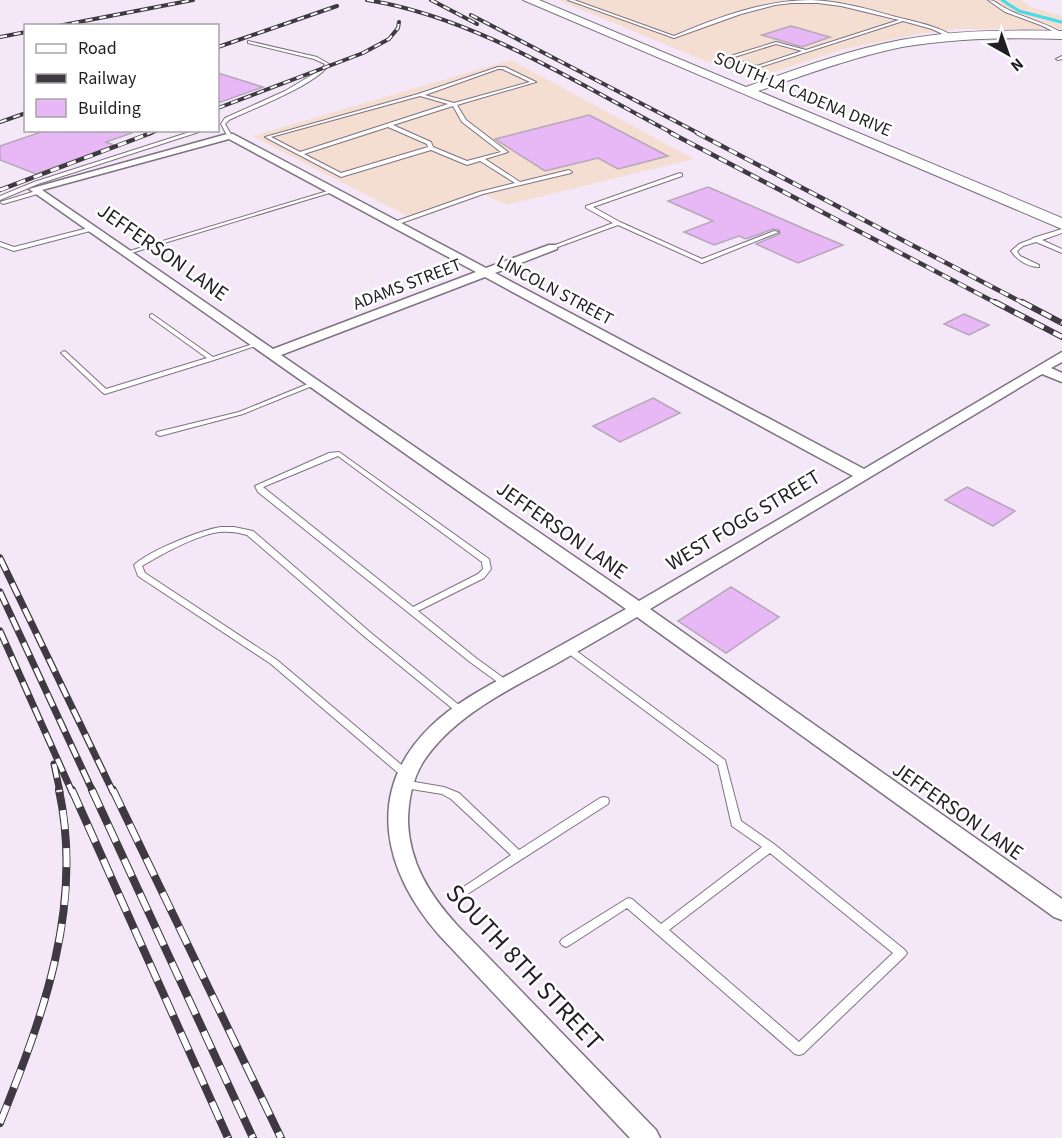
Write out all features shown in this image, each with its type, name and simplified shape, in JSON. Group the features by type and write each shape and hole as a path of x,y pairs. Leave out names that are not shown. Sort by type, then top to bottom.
{"main road":[{"name":"SOUTH LA CADENA DRIVE","path":"529,0 1062,224"},
{"path":"746,91 878,49 954,38 1062,35"}],"street":[{"path":"36,191 230,136"},
{"name":"LINCOLN STREET","path":"230,136 863,475"},
{"name":"JEFFERSON LANE","path":"36,191 638,609 1062,911"},
{"name":"ADAMS STREET","path":"272,354 553,247"},
{"name":"WEST FOGG STREET","path":"396,815 405,779 414,760 444,724 506,684 638,609 1062,356"},
{"path":"1041,369 1062,378"},
{"name":"SOUTH 8TH STREET","path":"396,815 400,843 409,871 423,900 448,930 647,1138"}],"lane":[{"path":"570,0 674,37 709,22 806,1 862,8 946,33 954,38"},
{"path":"990,0 1009,12 1053,28 1062,35"},
{"path":"806,51 776,43 729,57 729,59 757,67 806,51 902,19"},
{"path":"230,136 220,125 227,119 287,92 324,70 327,64 315,58 249,42"},
{"path":"300,154 454,104 534,82 503,68 498,68 420,95 267,137 300,154 341,175 431,148"},
{"path":"388,125 429,143 431,148 467,164 505,152 464,121 454,104 420,95"},
{"path":"0,200 36,183 197,132"},
{"path":"481,159 519,184"},
{"path":"393,224 481,193 569,172"},
{"path":"680,175 588,207 702,261 776,232"},
{"path":"0,200 36,191"},
{"path":"126,253 333,191"},
{"path":"553,247 618,223"},
{"path":"0,244 15,249 92,229"},
{"path":"1038,266 1018,257 1014,251 1035,239 1062,231"},
{"path":"1035,239 1062,250"},
{"path":"152,316 212,359"},
{"path":"64,353 105,392 258,344"},
{"path":"160,434 241,412 315,383"},
{"path":"412,611 481,576 487,569 486,561 339,454 332,454 259,486 261,490 412,611 506,684"},
{"path":"462,712 368,635 250,533 237,529 216,530 150,557 138,565 141,574 274,662 405,779 455,796 518,856"},
{"path":"566,942 628,902 799,1050 901,953 770,847 736,823 722,763 568,649"},
{"path":"466,891 603,801"},
{"path":"661,930 770,847"}],"shaded area":[{"path":"558,0 1021,0 1031,7 1062,16 1062,29 959,29 918,34 844,49 764,75 748,75 732,72"},
{"path":"511,60 694,159 506,205 485,195 415,220 252,136"}],"building":[{"path":"791,26 830,37 802,47 762,35"},
{"path":"219,73 263,87 219,103"},
{"path":"589,115 668,156 618,169 598,158 545,171 495,139"},
{"path":"41,132 132,132 106,142 114,145 36,174 0,160 0,146"},
{"path":"708,187 843,245 798,263 756,244 780,234 779,230 773,229 746,239 739,236 714,245 684,232 713,221 668,201"},
{"path":"964,314 989,325 969,335 944,324"},
{"path":"653,398 680,413 620,442 593,426"},
{"path":"967,487 1015,511 993,526 945,500"},
{"path":"731,587 779,617 726,653 678,621"}],"waterway":[{"path":"1002,0 1019,11 1061,22"}],"railway":[{"path":"68,24 193,0"},
{"path":"367,0 447,21 486,37 563,74 674,134"},
{"path":"431,0 477,24"},
{"path":"219,47 337,6"},
{"path":"471,15 700,134"},
{"path":"219,108 363,53 389,39 398,28 399,22"},
{"path":"0,37 24,32"},
{"path":"0,122 24,114"},
{"path":"147,134 152,132"},
{"path":"0,190 151,133"},
{"path":"671,133 998,304"},
{"path":"697,133 1025,304"},
{"path":"995,302 1062,337"},
{"path":"1022,302 1062,323"},
{"path":"0,558 113,792"},
{"path":"0,592 93,792"},
{"path":"0,631 72,792"},
{"path":"54,764 60,792"},
{"path":"0,1123 44,1001 63,919 66,876 65,834 59,790"},
{"path":"72,790 228,1138"},
{"path":"92,790 253,1138"},
{"path":"113,790 281,1138"}]}
